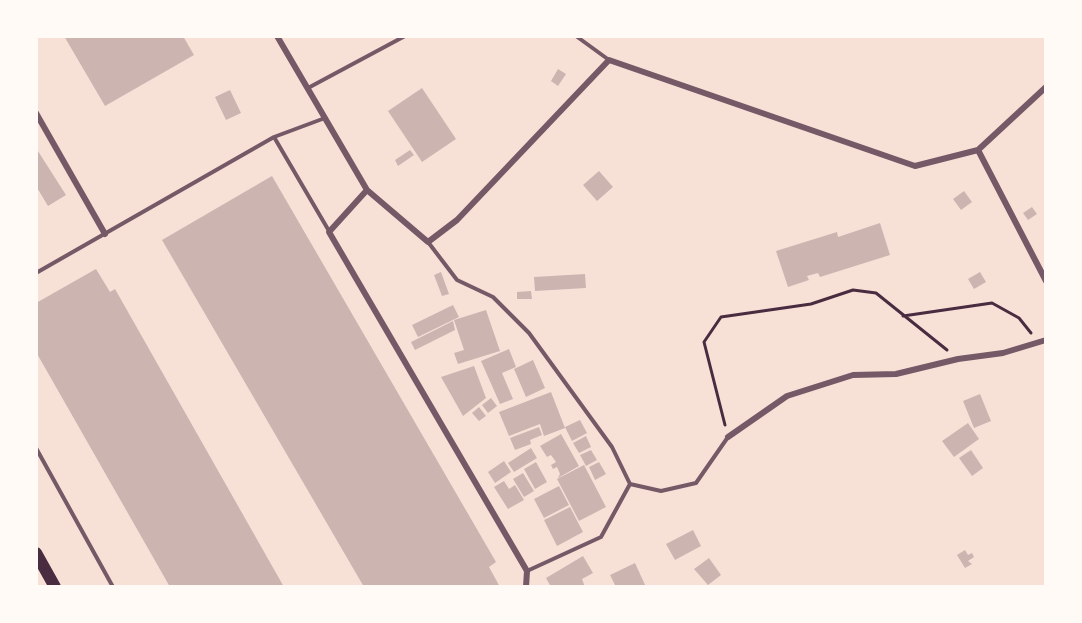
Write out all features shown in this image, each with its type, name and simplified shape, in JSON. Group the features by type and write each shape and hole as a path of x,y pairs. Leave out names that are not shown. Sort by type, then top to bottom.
{"main road":[{"path":"36,553 55,587"}],"street":[{"path":"277,36 367,190 428,242 458,220 609,60 915,166 978,150 1046,87"},
{"path":"36,113 105,234"},
{"path":"978,150 1046,281"},
{"path":"367,190 329,232 527,571 526,587"},
{"path":"728,437 787,396 853,375 896,374 958,359 1003,353 1046,340"}],"lane":[{"path":"308,88 405,36"},
{"path":"576,36 609,60"},
{"path":"36,273 274,137 326,118"},
{"path":"274,137 329,232"},
{"path":"428,242 457,280 493,297 529,333 612,447 630,484"},
{"path":"630,484 661,491 696,483 728,437"},
{"path":"36,448 113,587"},
{"path":"527,571 601,537 630,484"}],"path":[{"path":"728,437 704,342 721,317 811,304 853,290 876,293 958,359"},
{"path":"903,316 992,303 1019,318 1038,341"}],"building":[{"path":"64,36 183,36 194,55 105,106"},
{"path":"558,69 566,74 558,86 551,81"},
{"path":"422,88 456,139 422,162 388,111"},
{"path":"230,90 241,113 226,120 215,97"},
{"path":"36,148 66,195 48,206 36,186"},
{"path":"410,150 414,155 398,166 395,160"},
{"path":"599,171 613,187 597,201 583,185"},
{"path":"272,176 496,562 489,567 500,587 364,587 162,240"},
{"path":"964,191 972,202 961,210 953,199"},
{"path":"1032,207 1037,214 1028,220 1023,213"},
{"path":"880,223 890,255 820,277 818,273 807,276 809,280 788,287 776,251 837,232 838,237"},
{"path":"96,269 110,292 115,289 284,587 170,587 36,352 36,303"},
{"path":"441,272 449,294 442,296 434,275"},
{"path":"980,272 986,282 974,289 968,279"},
{"path":"585,274 586,288 535,291 534,277"},
{"path":"531,291 532,299 517,299 517,292"},
{"path":"453,305 459,317 418,337 412,325"},
{"path":"486,310 500,351 458,364 454,353 464,350 454,320"},
{"path":"453,321 455,330 415,350 411,342"},
{"path":"509,349 516,367 502,373 513,399 500,404 481,361"},
{"path":"533,360 545,388 526,397 514,369"},
{"path":"474,366 486,398 463,416 441,377"},
{"path":"551,392 565,428 544,436 540,424 509,436 499,412"},
{"path":"980,394 991,421 974,428 963,401"},
{"path":"491,398 497,406 488,413 482,405"},
{"path":"479,407 486,416 479,421 472,413"},
{"path":"580,420 587,433 572,441 565,427"},
{"path":"968,423 979,439 954,457 942,441"},
{"path":"539,427 542,435 530,440 531,444 515,450 510,438"},
{"path":"561,434 579,466 558,478 560,474 557,467 553,469 551,465 556,462 551,455 547,457 540,446"},
{"path":"586,436 591,447 579,453 573,443"},
{"path":"531,448 537,458 514,472 508,463"},
{"path":"591,450 597,460 586,466 580,455"},
{"path":"971,450 983,468 972,476 959,458"},
{"path":"504,461 511,472 495,483 488,472"},
{"path":"536,462 547,482 535,489 524,469"},
{"path":"599,462 606,474 595,480 589,467"},
{"path":"584,465 606,507 579,521 557,479"},
{"path":"523,473 534,491 524,497 513,479"},
{"path":"504,481 509,489 515,485 524,500 508,509 494,487"},
{"path":"559,486 569,505 544,518 534,499"},
{"path":"570,507 583,532 557,546 544,520"},
{"path":"693,530 701,546 675,560 666,544"},
{"path":"965,550 968,555 972,553 974,557 968,561 972,564 965,568 957,555"},
{"path":"583,556 593,573 582,579 585,587 551,587 546,578"},
{"path":"709,558 721,575 708,585 694,569"},
{"path":"635,563 646,587 616,587 610,575"}]}
